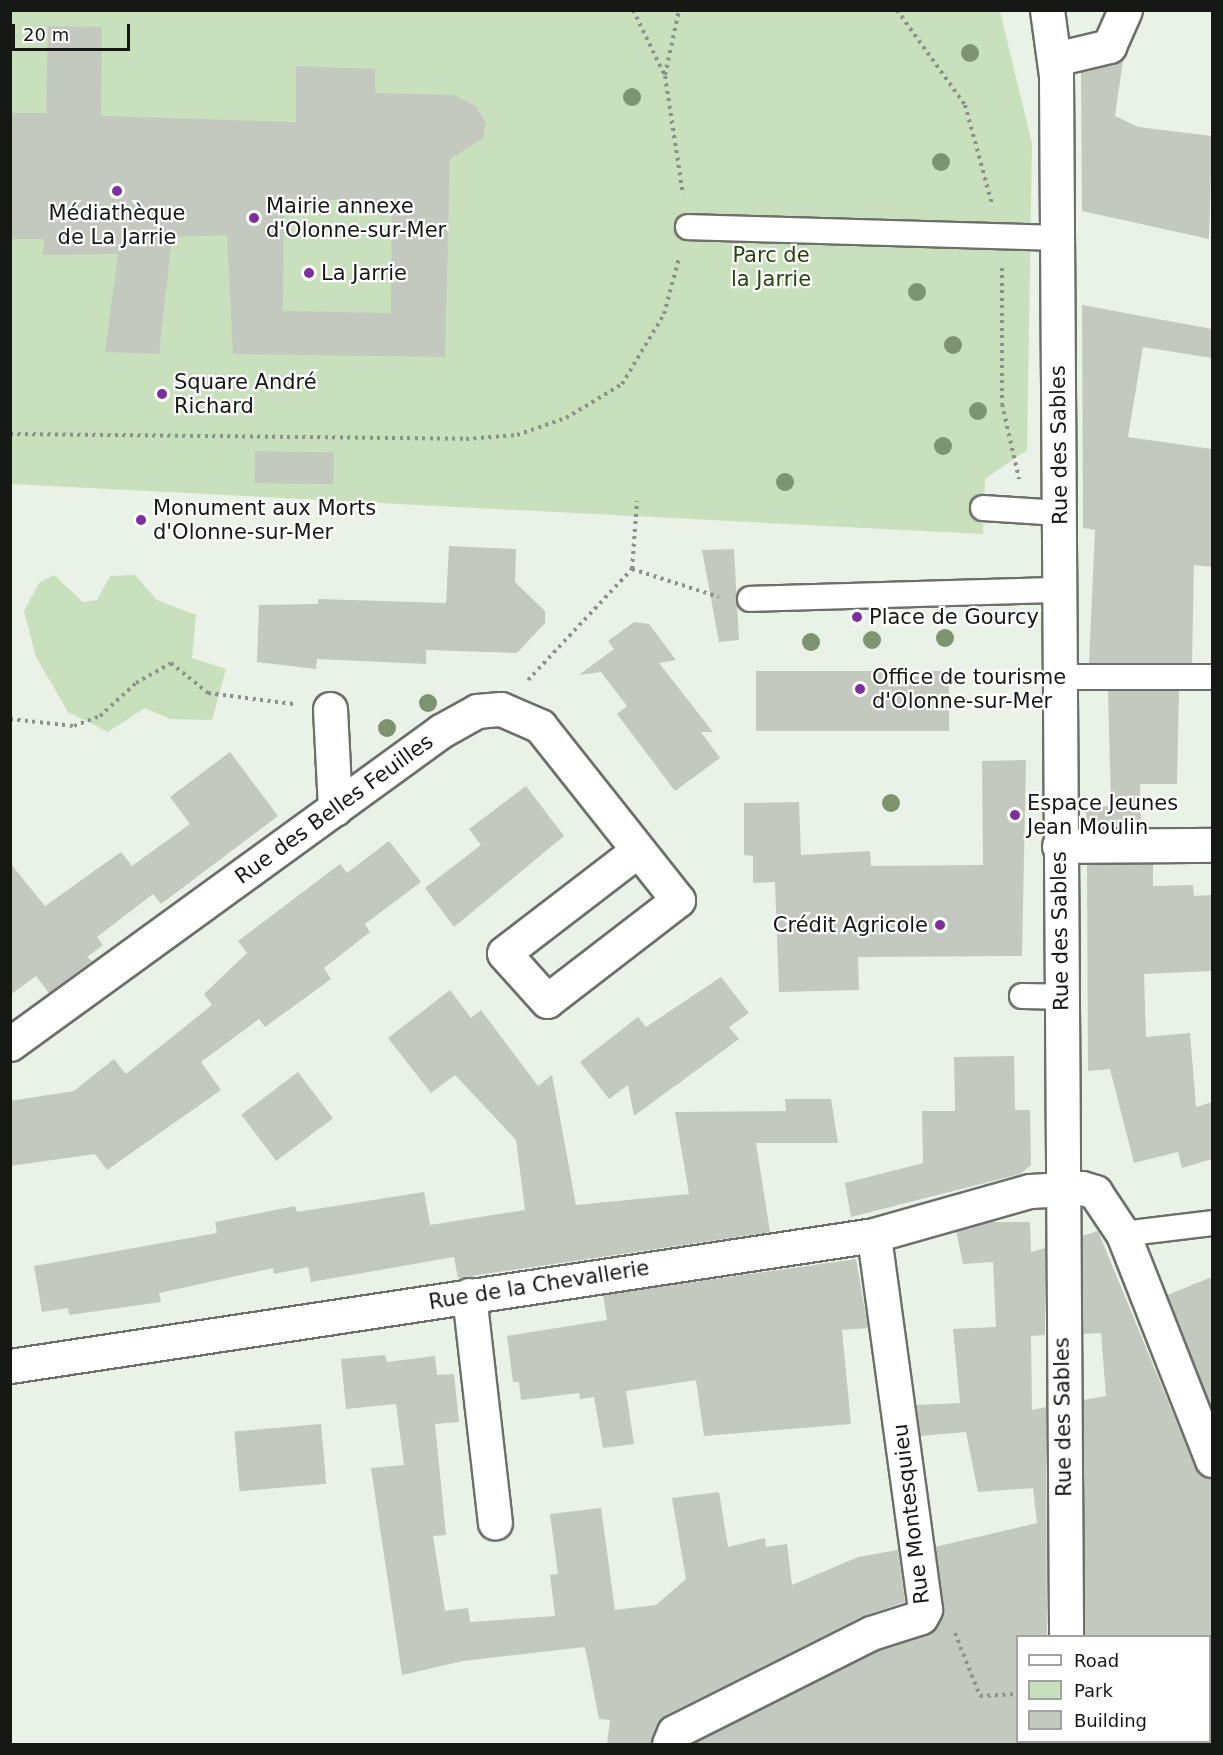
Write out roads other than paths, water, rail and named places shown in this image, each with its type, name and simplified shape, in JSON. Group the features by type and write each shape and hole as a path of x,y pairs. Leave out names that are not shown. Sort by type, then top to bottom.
{"street":[{"name":"Rue des Sables","path":"1047,10 1054,59 1057,238 1060,513 1059,846 1066,1635"},
{"path":"1054,59 1109,46 1125,10"},
{"path":"330,709 335,809"},
{"name":"Rue des Belles Feuilles","path":"10,1044 460,717 501,709 540,726 638,851"},
{"path":"1059,846 1212,846"},
{"path":"638,851 678,900 547,1001 504,954 638,851"},
{"name":"Rue de la Chevallerie","path":"10,1366 874,1235 1030,1191 1063,1188 1095,1192 1123,1234 1212,1460"},
{"name":"Rue Montesquieu","path":"669,1744 674,1732 871,1633 921,1617 925,1609 874,1235"},
{"path":"469,1295 495,1523"}],"lane":[{"path":"688,227 1057,238"},
{"path":"983,508 1060,513"},
{"path":"750,599 1059,590"},
{"path":"1060,676 1212,677"},
{"path":"1022,996 1061,997"},
{"path":"1123,1234 1212,1223"}],"place":[{"name":"Médiathèque de La Jarrie","path":"117,191"},
{"name":"Mairie annexe d'Olonne-sur-Mer","path":"254,218"},
{"name":"La Jarrie","path":"309,273"},
{"name":"Square André Richard","path":"162,394"},
{"name":"Monument aux Morts d'Olonne-sur-Mer","path":"141,520"},
{"name":"Place de Gourcy","path":"857,617"},
{"name":"Office de tourisme d'Olonne-sur-Mer","path":"860,689"},
{"name":"Espace Jeunes Jean Moulin","path":"1015,815"},
{"name":"Crédit Agricole","path":"940,925"}],"park label":[{"name":"Parc de la Jarrie","path":"771,267"}]}
